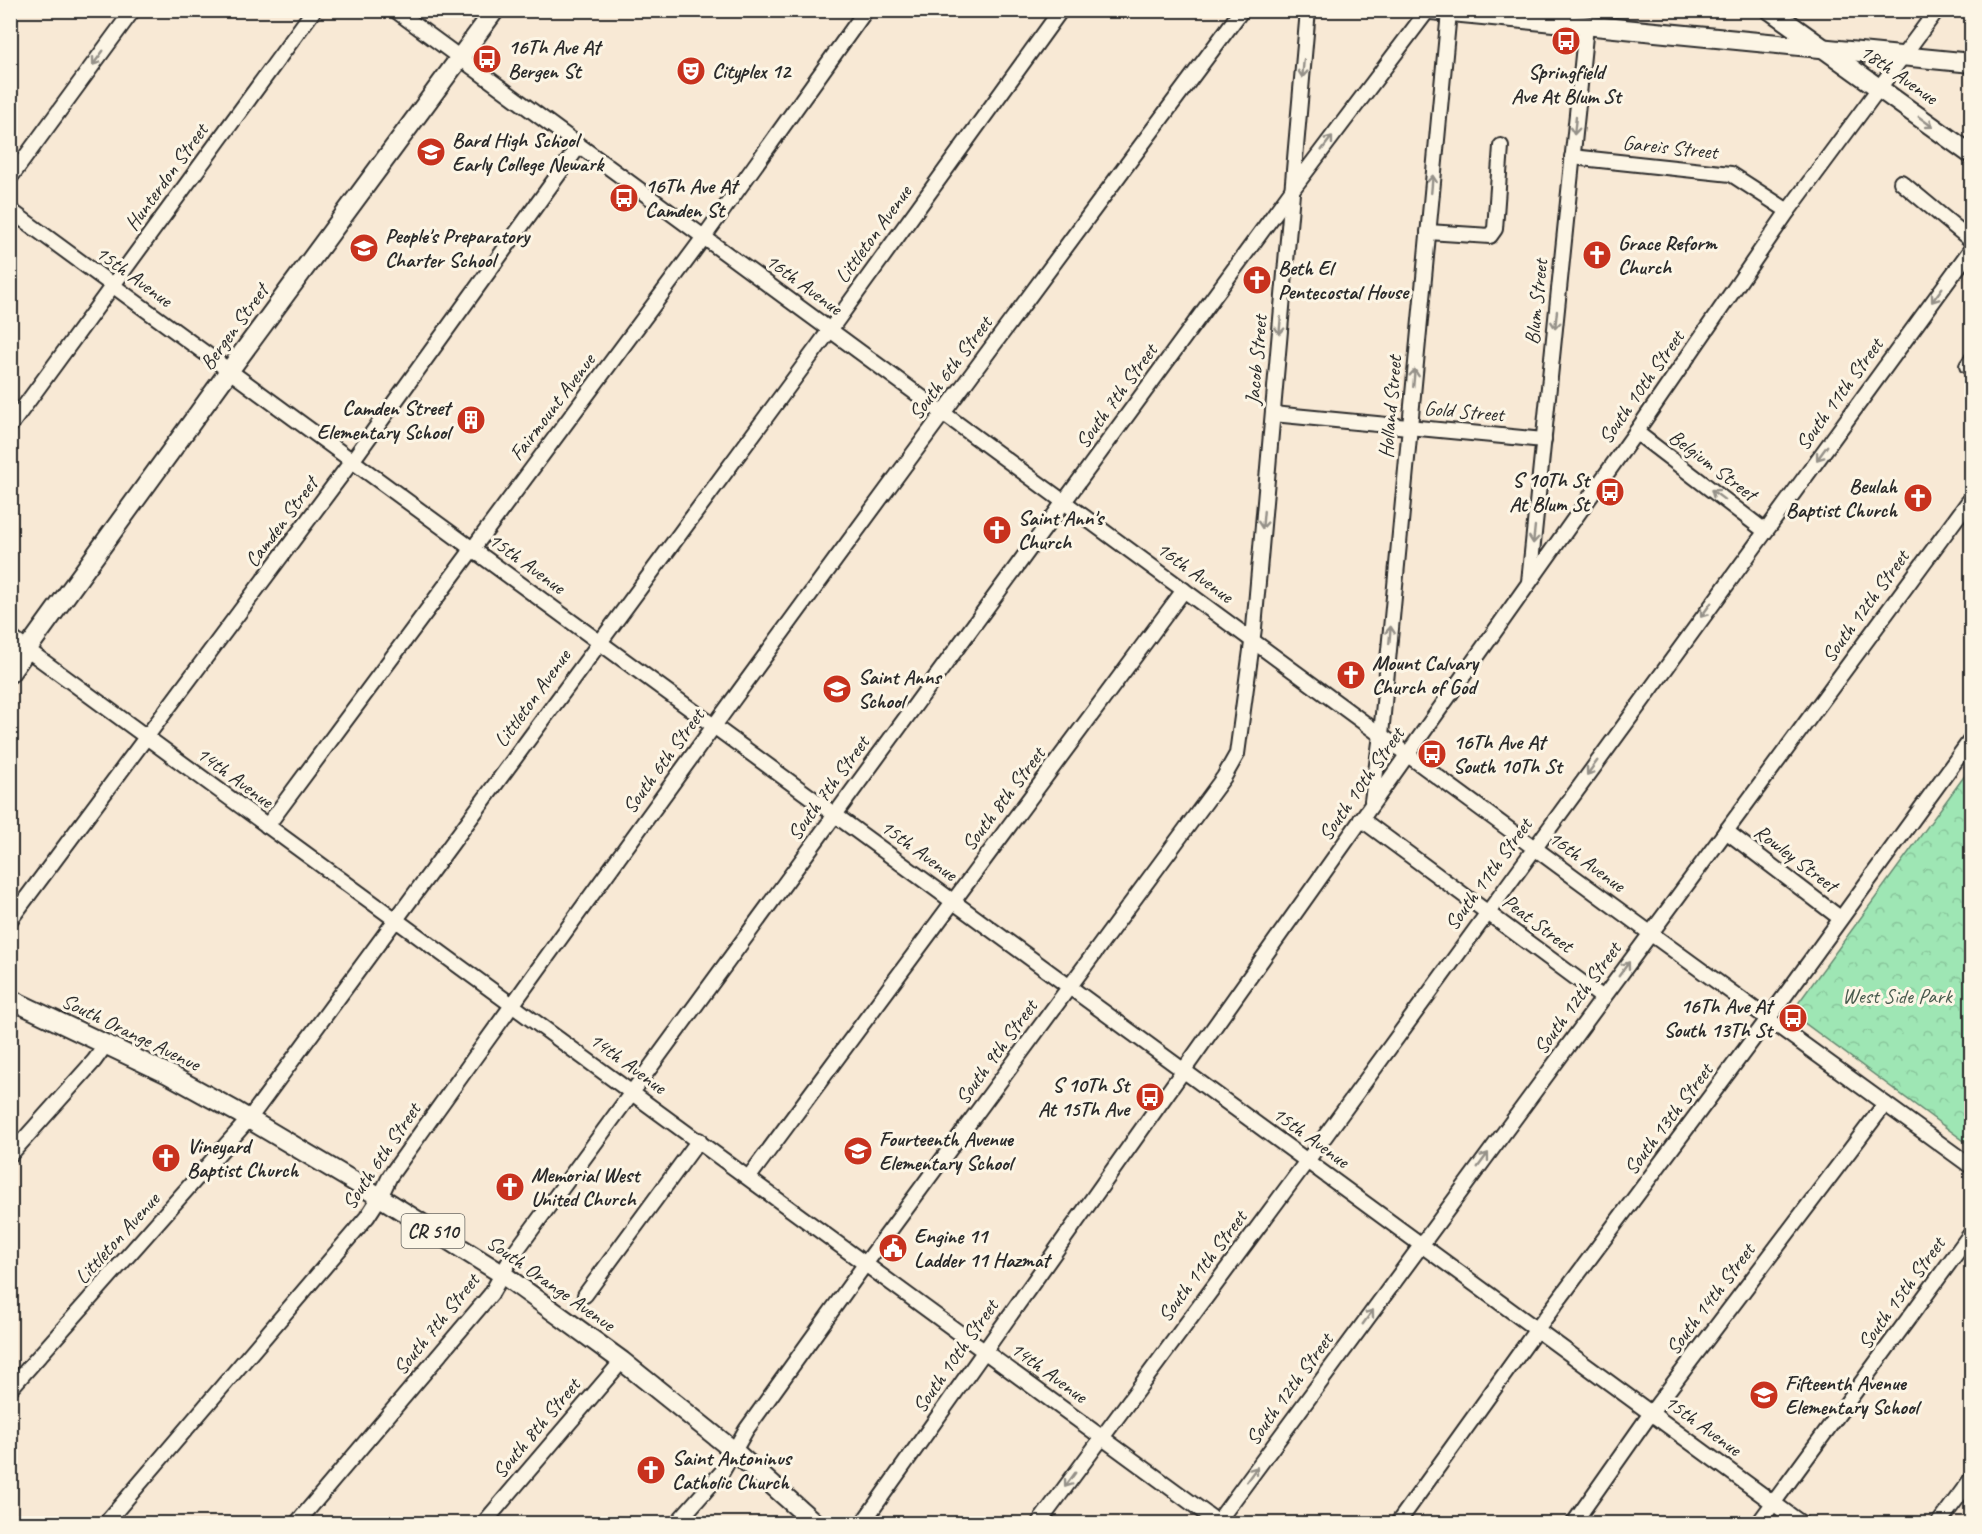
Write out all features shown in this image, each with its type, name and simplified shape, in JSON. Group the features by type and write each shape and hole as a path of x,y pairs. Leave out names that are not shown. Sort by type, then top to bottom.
{"main road":[{"name":"Bergen Street","path":"10,673 495,10"},
{"name":"18th Avenue","path":"1770,10 1971,155"},
{"path":"1436,11 1971,63"},
{"name":"South Orange Avenue","path":"10,999 168,1074 249,1119 380,1197 502,1274 622,1360 734,1451 816,1524"}],"street":[{"path":"10,178 133,10"},
{"name":"Hunterdon Street","path":"10,426 314,10"},
{"name":"16th Avenue","path":"395,10 1971,1167"},
{"name":"Fairmount Avenue","path":"267,826 704,237 866,10"},
{"name":"Littleton Avenue","path":"10,1389 249,1119 830,330 1061,10"},
{"name":"South 6th Street","path":"105,1524 367,1217 390,1176 512,1004 943,412 1242,10"},
{"name":"Jacob Street","path":"1252,640 1308,10"},
{"name":"South 10th Street","path":"862,1524 1636,432 1788,211 1881,88 1936,10"},
{"name":"South 7th Street","path":"296,1524 491,1294 513,1255 1292,190 1436,11"},
{"name":"Holland Street","path":"1371,805 1381,735 1428,232 1436,11"},
{"name":"Blum Street","path":"1529,583 1586,26"},
{"name":"Camden Street","path":"10,920 352,461 579,146"},
{"path":"1428,232 1490,236 1495,229 1501,146"},
{"name":"Gareis Street","path":"1572,158 1731,174 1788,211"},
{"path":"1901,182 1971,241"},
{"name":"15th Avenue","path":"10,210 1802,1524"},
{"name":"South 11th Street","path":"1038,1524 1307,1161 1971,248"},
{"name":"Gold Street","path":"1273,414 1544,440"},
{"name":"Belgium Street","path":"1636,432 1765,531"},
{"name":"South 12th Street","path":"1218,1523 1971,497"},
{"name":"South 8th Street","path":"749,1178 1184,590"},
{"name":"14th Avenue","path":"10,637 699,1140 1218,1523"},
{"name":"South 9th Street","path":"676,1524 722,1472 746,1430 866,1263 1224,777 1237,754 1252,640"},
{"name":"South 13th Street","path":"1396,1524 1537,1329 1768,1019 1971,738"},
{"name":"Peat Street","path":"1361,819 1602,998"},
{"name":"Rowley Street","path":"1726,831 1840,918"},
{"path":"10,1155 94,1061 106,1043"},
{"name":"South 14th Street","path":"1573,1524 1651,1413 1885,1104"},
{"path":"585,1295 699,1140"},
{"name":"South 15th Street","path":"1758,1524 1971,1232"},
{"name":"South 8th Street","path":"483,1524 622,1360"},
{"path":"1938,1524 1971,1478"}],"green space":[{"name":"West Side Park","path":"1971,767 1971,1146 1791,1013"}],"place":[{"name":"Springfield Ave At Blum St","path":"1566,41"},
{"name":"16Th Ave At Bergen St","path":"487,59"},
{"name":"Cityplex 12","path":"691,71"},
{"name":"Bard High School Early College Newark","path":"431,152"},
{"name":"16Th Ave At Camden St","path":"624,198"},
{"name":"People's Preparatory Charter School","path":"364,248"},
{"name":"Grace Reform Church","path":"1597,255"},
{"name":"Beth El Pentecostal House","path":"1257,280"},
{"name":"Camden Street Elementary School","path":"471,420"},
{"name":"S 10Th St At Blum St","path":"1610,492"},
{"name":"Beulah Baptist Church","path":"1918,498"},
{"name":"Saint Ann's Church","path":"997,530"},
{"name":"Mount Calvary Church of God","path":"1351,675"},
{"name":"Saint Anns School","path":"837,689"},
{"name":"16Th Ave At South 10Th St","path":"1432,754"},
{"name":"16Th Ave At South 13Th St","path":"1793,1018"},
{"name":"S 10Th St At 15Th Ave","path":"1150,1097"},
{"name":"Fourteenth Avenue Elementary School","path":"858,1151"},
{"name":"Vineyard Baptist Church","path":"166,1158"},
{"name":"Memorial West United Church","path":"510,1187"},
{"name":"Engine 11 Ladder 11 Hazmat","path":"893,1248"},
{"name":"Fifteenth Avenue Elementary School","path":"1764,1395"},
{"name":"Saint Antoninus Catholic Church","path":"651,1470"}]}
